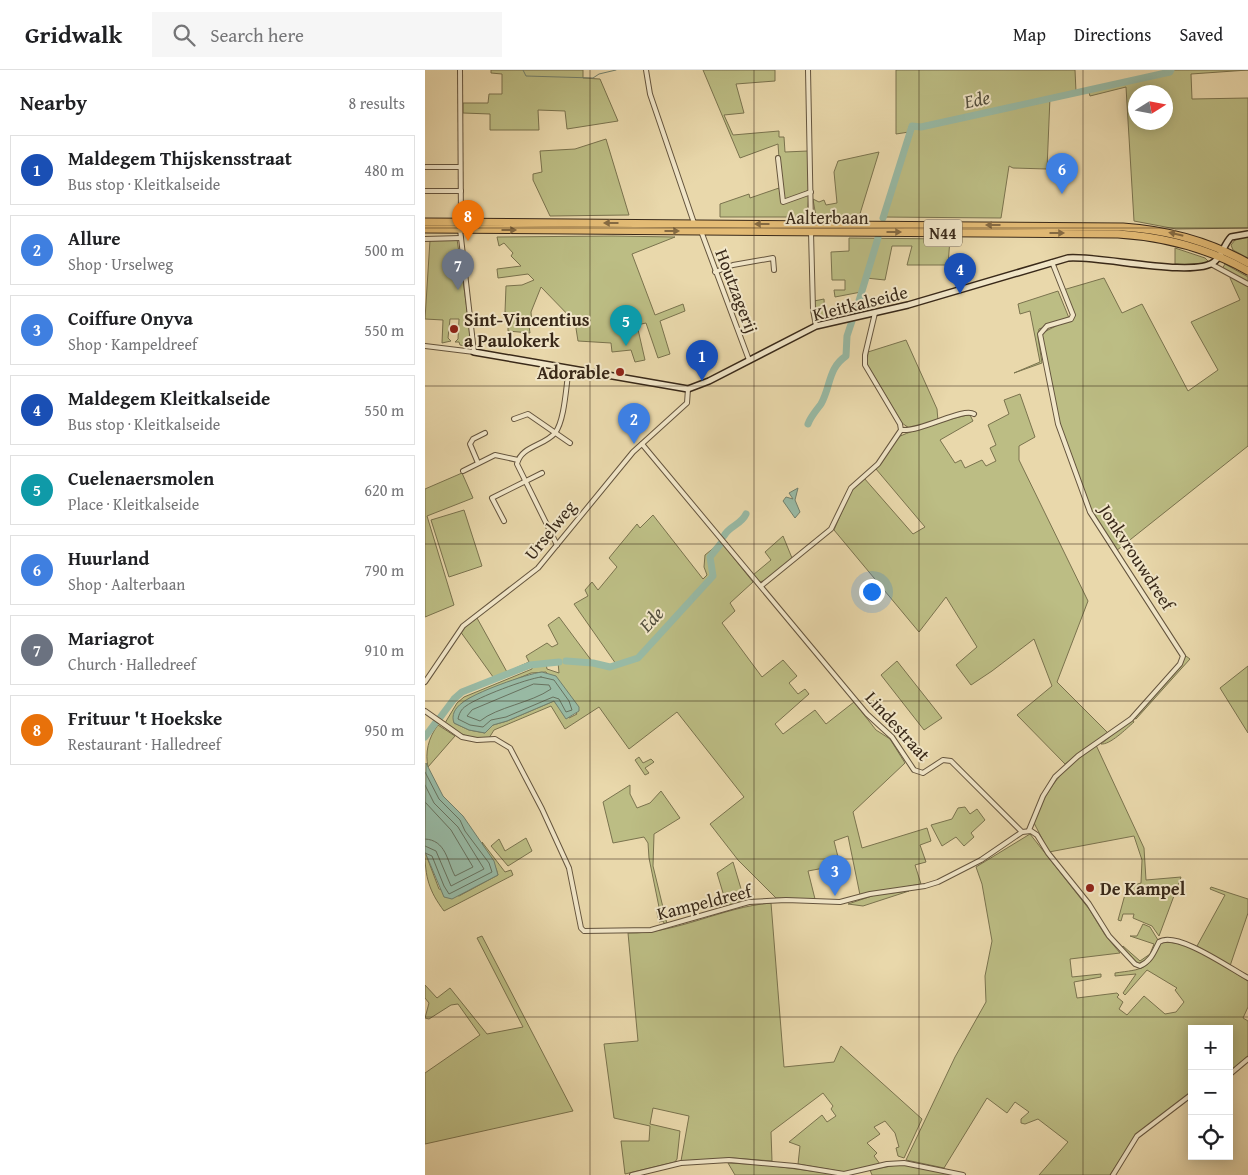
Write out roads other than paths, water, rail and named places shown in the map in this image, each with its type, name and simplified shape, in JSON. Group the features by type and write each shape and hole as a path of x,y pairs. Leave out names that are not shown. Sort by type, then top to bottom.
{"highway":[{"name":"Aalterbaan","path":"425,222 461,226 701,231 811,228 1123,227 1172,233 1220,253"},
{"name":"Aalterbaan","path":"425,229 461,226 694,223 811,228"},
{"name":"N44","path":"1220,253 1248,263"},
{"name":"N44","path":"1220,253 1248,272"}],"street":[{"path":"460,70 461,238 474,352"},
{"path":"646,70 650,94 694,223"},
{"path":"808,70 813,305 816,326"},
{"path":"778,158 783,202 811,192"},
{"path":"426,168 460,167"},
{"path":"425,191 461,191"},
{"name":"Houtzagerij","path":"701,231 749,360"},
{"path":"1248,234 1231,238 1211,264 1248,284"},
{"path":"425,239 461,238"},
{"name":"Kleitkalseide","path":"688,389 816,326 917,303 1052,262 1075,257 1137,265 1192,268 1211,264"},
{"path":"715,272 733,265 773,258 774,270"},
{"name":"Jonkvrouwdreef","path":"1029,830 1043,796 1055,778 1078,756 1131,719 1180,664 1183,656 1093,517 1058,424 1040,334 1043,328 1068,320 1073,315 1052,262"},
{"path":"761,586 831,529 851,488 878,464 901,430 900,424 865,365 875,313"},
{"path":"425,346 474,352 688,389"},
{"path":"557,544 517,468 517,460 522,454 555,432 560,419 569,368"},
{"name":"Urselweg","path":"425,682 463,626 529,576 607,481 642,444 687,403 688,389"},
{"path":"901,430 920,428 965,412 974,414"},
{"path":"514,419 529,414 570,443"},
{"path":"478,463 469,444 473,439 485,433"},
{"name":"Lindestraat","path":"642,444 876,725 892,737 914,770 923,773 943,760 951,761 1022,832"},
{"path":"463,472 495,455 517,460"},
{"path":"504,520 492,498 542,472"},
{"name":"Kampeldreef","path":"425,712 462,737 477,740 498,740 512,751 569,868 581,928 587,932 660,928 749,902 786,900 840,902 870,894 925,886 981,860 1022,832"},
{"path":"1022,832 1029,830 1037,835 1048,853 1094,910 1109,936 1136,965 1142,965 1149,961 1159,942 1166,940 1189,944 1248,978"},
{"path":"1233,1072 1248,1059"},
{"path":"1113,1175 1137,1136 1188,1097"},
{"path":"632,1175 681,1163 729,1160 795,1166 844,1174 887,1164 904,1163 963,1175"}],"water":[{"path":"798,488 795,500 800,512 795,518 783,501 786,497 793,499 789,493"},
{"path":"542,672 556,676 579,707 579,711 566,719 554,701 493,725 485,733 469,730 454,723 453,714 468,699 500,684"},
{"path":"426,763 443,796 463,816 494,861 498,875 452,899 444,897 425,852"}],"waterway":[{"path":"523,70 526,76 593,78 599,74 616,70"},
{"name":"Ede","path":"883,218 912,126 921,127 1170,72 1171,70"},
{"name":"Ede","path":"855,314 878,238"},
{"name":"Ede","path":"808,424 821,404 836,366 846,356 847,336 852,321"},
{"name":"Ede","path":"724,536 746,514"},
{"name":"Ede","path":"566,661 593,663 610,667 638,658 713,576 710,557 722,542"},
{"name":"Ede","path":"439,719 454,699 462,692 530,665 559,662"},
{"name":"Ede","path":"425,737 436,722"}],"place":[{"name":"Huurland","path":"1062,194"},
{"name":"Frituur 't Hoekske","path":"468,241"},
{"name":"Mariagrot","path":"458,290"},
{"name":"Maldegem Kleitkalseide","path":"960,294"},
{"name":"Sint-Vincentius a Paulokerk","path":"454,329"},
{"name":"Cuelenaersmolen","path":"626,346"},
{"name":"Adorable","path":"620,372"},
{"name":"Maldegem Thijskensstraat","path":"702,381"},
{"name":"Allure","path":"634,444"},
{"name":"De Kampel","path":"1090,888"},
{"name":"Coiffure Onyva","path":"835,896"}]}
